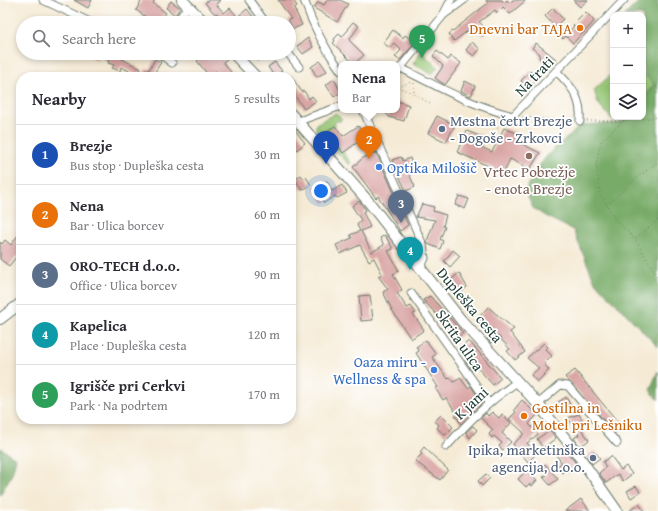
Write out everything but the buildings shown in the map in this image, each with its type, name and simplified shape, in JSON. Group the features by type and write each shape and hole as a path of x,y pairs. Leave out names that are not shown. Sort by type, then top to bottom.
{"street":[{"path":"43,0 77,16"},
{"path":"249,0 261,16"},
{"path":"304,0 312,23 329,54 338,67"},
{"path":"400,69 442,16 451,0"},
{"path":"442,16 464,0"},
{"name":"Na trati","path":"400,70 456,97 488,110 513,116 624,0"},
{"path":"179,16 185,3 198,16"},
{"path":"168,60 172,63"},
{"path":"240,60 251,72"},
{"path":"294,60 299,67"},
{"path":"556,71 567,80 576,95 581,107 580,121"},
{"path":"296,123 338,107"},
{"path":"364,113 423,245 425,258 420,269"},
{"name":"Dupleška cesta","path":"296,124 368,201 461,320 538,404 576,452 617,511"},
{"name":"Skrita ulica","path":"410,293 488,402"},
{"path":"0,319 16,307"},
{"name":"K jami","path":"446,447 488,402 517,382"},
{"path":"538,404 560,385 568,386 617,443"}],"path":[{"path":"400,86 414,81 414,93"},
{"path":"646,98 658,85"},
{"path":"400,88 414,93 432,105"},
{"path":"626,120 601,141 596,164 600,193 614,218 635,239 658,278"},
{"path":"488,146 501,122"},
{"path":"607,204 639,176 658,162"},
{"path":"635,239 658,220"}],"green space":[{"path":"640,0 658,0 658,347 595,282 573,230 545,216 533,208 525,191 544,160 580,125 620,123 622,120 646,120 646,95 655,85 646,74 646,12 628,12"},
{"path":"421,52 438,67 432,74 413,64"},
{"path":"610,76 610,117 598,103 594,90"},
{"path":"646,76 654,85 646,93"},
{"path":"336,113 342,119 339,122 338,120 334,123 336,125 328,131 351,163 349,164 319,134 316,129 316,124"},
{"path":"658,371 658,400 650,390"},
{"path":"0,448 16,458 12,474 0,495"}],"place":[{"name":"Dnevni bar TAJA","path":"580,28"},
{"name":"Igrišče pri Cerkvi","path":"422,58"},
{"name":"Mestna četrt Brezje - Dogoše - Zrkovci","path":"442,129"},
{"name":"Vrtec Pobrežje - enota Brezje","path":"529,156"},
{"name":"Nena","path":"369,159"},
{"name":"Brezje","path":"326,164"},
{"name":"Optika Milošič","path":"379,167"},
{"name":"ORO-TECH d.o.o.","path":"401,223"},
{"name":"Kapelica","path":"410,270"},
{"name":"Oaza miru - Wellness & spa","path":"434,370"},
{"name":"Gostilna in Motel pri Lešniku","path":"524,416"},
{"name":"Ipika, marketinška agencija, d.o.o.","path":"593,458"}]}
